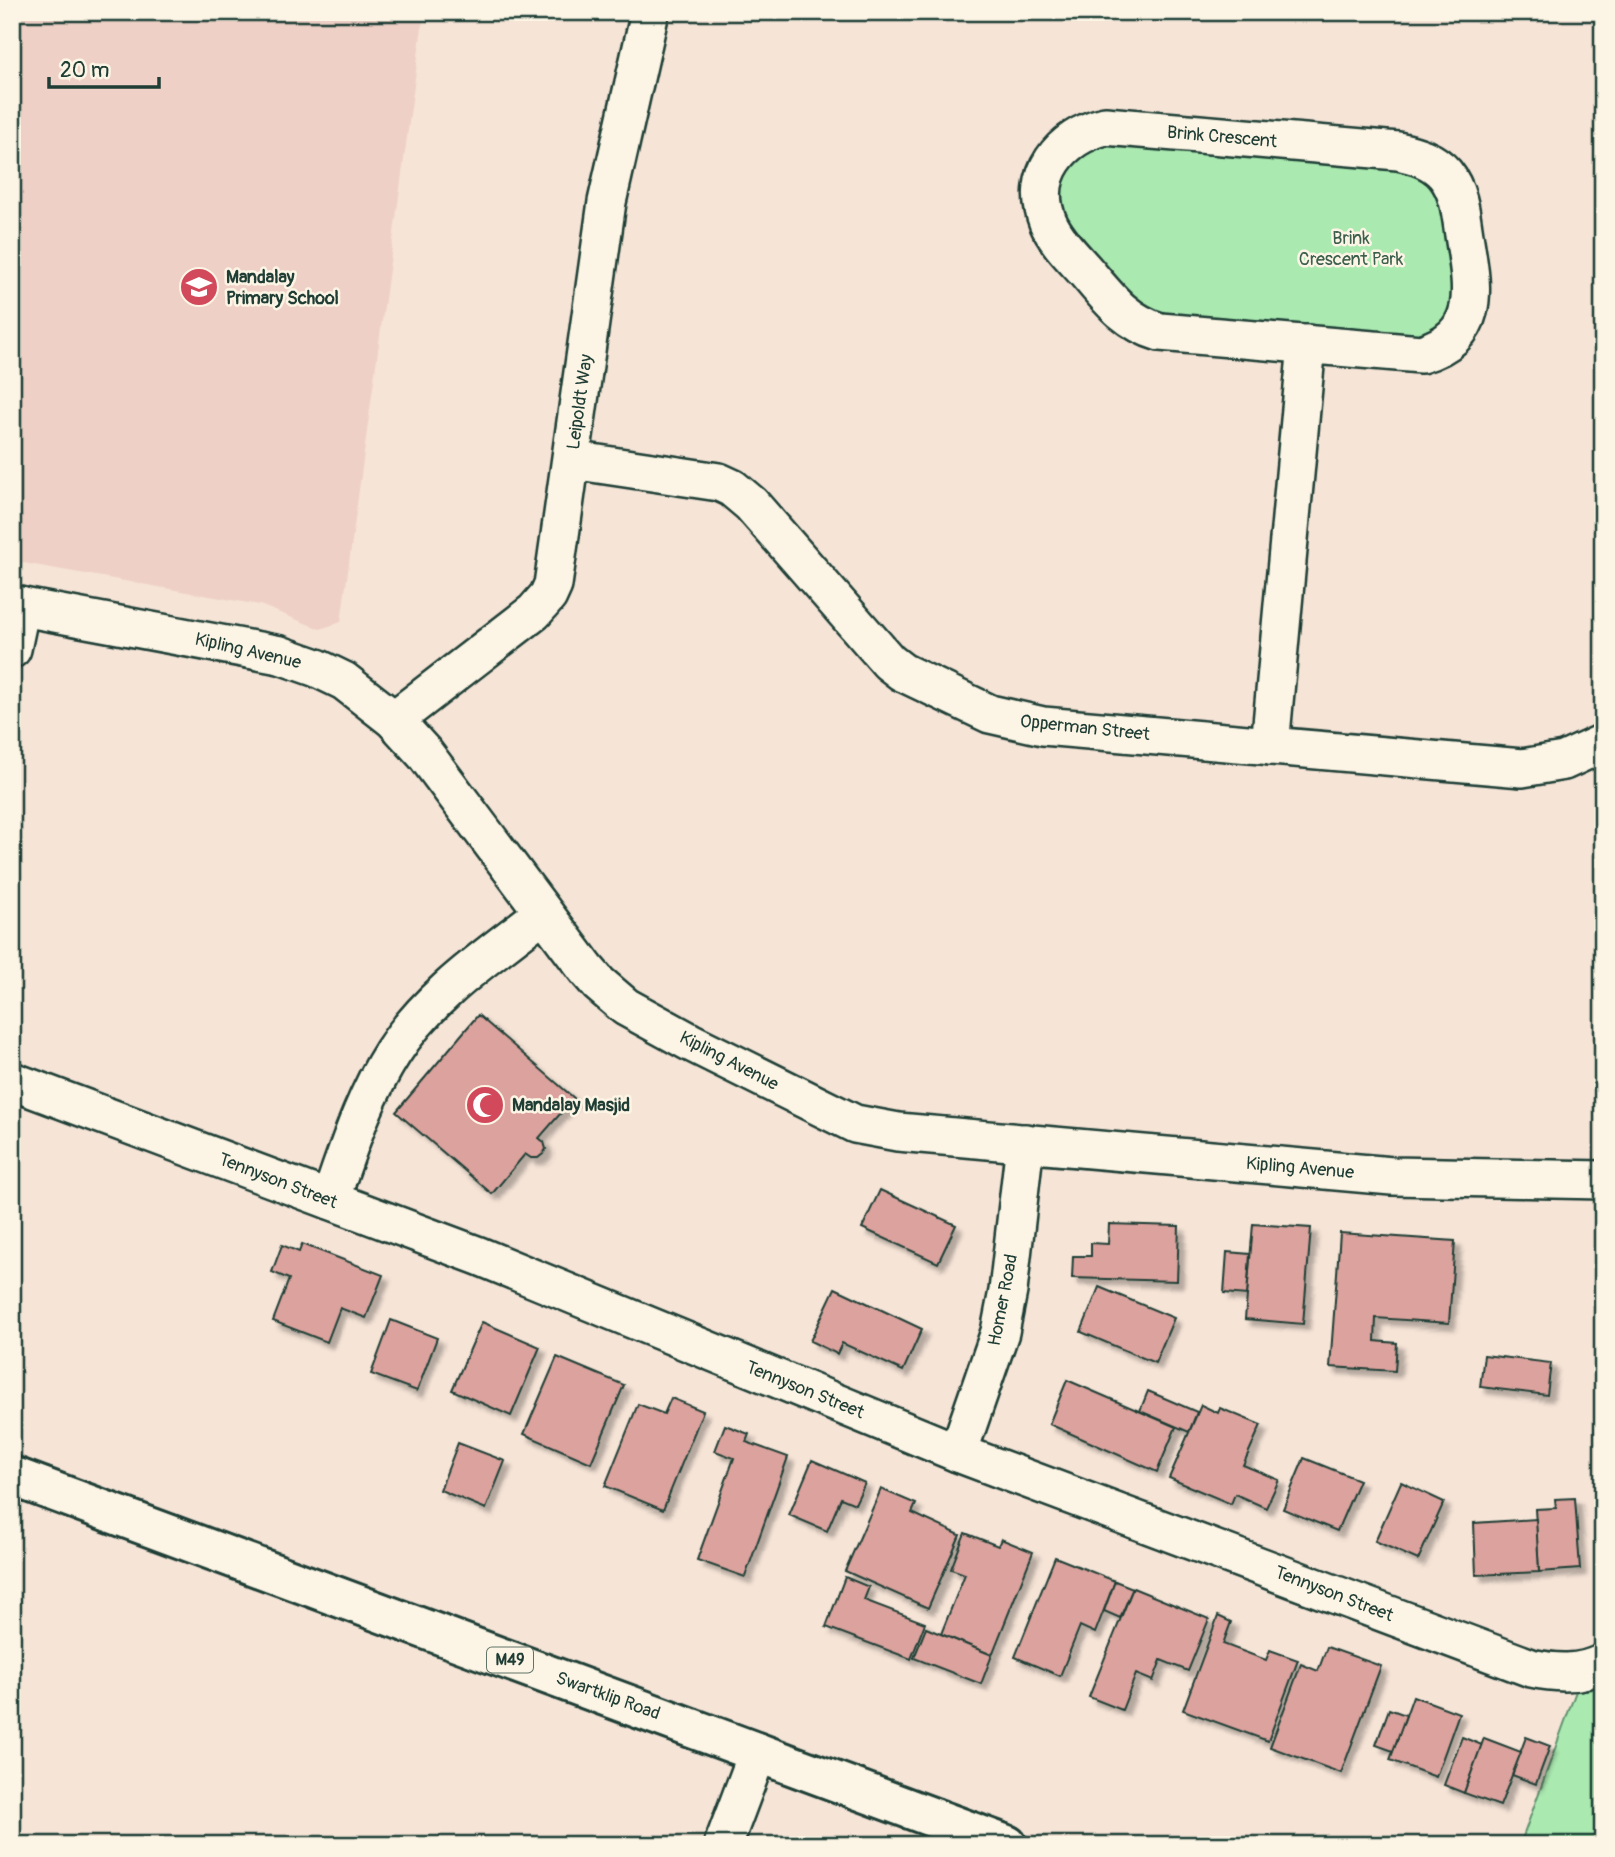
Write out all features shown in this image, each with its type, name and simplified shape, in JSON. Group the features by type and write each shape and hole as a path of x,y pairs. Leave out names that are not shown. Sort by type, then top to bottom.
{"main road":[{"name":"Swartklip Road","path":"12,1476 1007,1845"}],"street":[{"name":"Leipoldt Way","path":"394,720 534,612 548,596 556,574 607,202 650,12"},
{"name":"Brink Crescent","path":"1105,126 1398,151 1433,163 1446,175 1455,190 1472,287 1466,320 1456,335 1434,351 1422,355 1307,344 1160,332 1137,324 1127,317 1117,309 1057,238 1048,222 1043,204 1044,186 1049,167 1058,152 1080,135 1105,126"},
{"path":"1270,746 1307,344"},
{"name":"Opperman Street","path":"572,460 705,480 732,488 751,505 889,662 990,714 1043,726 1522,768 1564,761 1603,743"},
{"path":"12,649 17,606"},
{"name":"Kipling Avenue","path":"17,606 280,655 344,681 394,720 425,754 598,985 626,1007 841,1117 870,1128 1392,1176 1603,1180"},
{"path":"330,1200 367,1098 394,1051 448,988 543,913"},
{"name":"Tennyson Street","path":"12,1081 479,1256 958,1453 1531,1668 1555,1673 1576,1671 1603,1663"},
{"name":"Homer Road","path":"958,1453 1000,1332 1009,1292 1025,1143"},
{"path":"723,1845 758,1752"}],"shaded area":[{"name":"Mandalay Primary School","path":"12,12 424,12 341,622 320,629 260,605 12,561"}],"green space":[{"name":"Brink Crescent Park","path":"1102,143 1403,169 1416,173 1438,190 1458,288 1446,323 1417,339 1155,315 1139,307 1066,223 1059,200 1062,183 1074,158"},
{"path":"1603,1684 1603,1845 1520,1845 1576,1691 1594,1689"}],"building":[{"name":"Mandalay Masjid","path":"478,1015 574,1098 539,1138 546,1149 543,1154 538,1158 531,1158 525,1154 492,1194 396,1112"},
{"path":"880,1190 956,1225 938,1263 862,1228"},
{"path":"1109,1224 1179,1226 1177,1281 1072,1278 1073,1256 1091,1256 1091,1243 1108,1244"},
{"path":"1253,1224 1311,1228 1303,1324 1245,1319"},
{"path":"1340,1233 1455,1241 1449,1323 1376,1318 1375,1341 1397,1343 1395,1371 1330,1367"},
{"path":"302,1244 383,1275 366,1318 340,1308 327,1342 273,1321 289,1279 272,1272 282,1245 299,1252"},
{"path":"1227,1252 1250,1254 1247,1295 1224,1293"},
{"path":"1099,1287 1174,1318 1155,1363 1081,1332"},
{"path":"835,1288 922,1329 903,1371 842,1343 837,1354 810,1341"},
{"path":"391,1320 437,1338 417,1391 371,1374"},
{"path":"482,1322 540,1347 511,1416 452,1390"},
{"path":"1484,1355 1551,1363 1547,1395 1480,1387"},
{"path":"557,1357 624,1385 591,1463 524,1434"},
{"path":"1067,1380 1176,1427 1157,1472 1049,1424"},
{"path":"1148,1391 1197,1412 1189,1432 1140,1411"},
{"path":"671,1398 703,1411 663,1510 605,1486 638,1404 664,1414"},
{"path":"1201,1405 1218,1413 1220,1408 1261,1425 1243,1465 1279,1480 1266,1508 1235,1494 1231,1504 1169,1478"},
{"path":"725,1425 749,1434 746,1442 788,1457 745,1577 697,1560 734,1458 715,1451"},
{"path":"458,1443 505,1461 486,1509 440,1490"},
{"path":"1304,1458 1359,1480 1337,1531 1283,1509"},
{"path":"812,1460 865,1483 855,1504 841,1498 827,1531 789,1515"},
{"path":"1401,1482 1444,1502 1418,1560 1375,1541"},
{"path":"881,1489 916,1504 912,1513 960,1535 928,1608 845,1571"},
{"path":"1575,1498 1580,1569 1539,1572 1535,1509 1556,1508 1555,1499"},
{"path":"1536,1519 1539,1572 1476,1575 1474,1523"},
{"path":"965,1533 998,1546 1001,1539 1033,1552 992,1655 941,1634 965,1574 951,1569"},
{"path":"1055,1557 1115,1581 1095,1633 1080,1626 1060,1676 1015,1657"},
{"path":"845,1577 869,1587 864,1600 925,1623 911,1659 826,1627"},
{"path":"1115,1581 1133,1588 1120,1618 1104,1611"},
{"path":"1133,1588 1209,1619 1188,1671 1161,1660 1153,1681 1136,1674 1122,1710 1089,1697"},
{"path":"1218,1616 1231,1622 1223,1644 1266,1660 1270,1650 1298,1660 1268,1741 1183,1710"},
{"path":"926,1628 992,1655 981,1684 914,1658"},
{"path":"1327,1647 1381,1666 1341,1773 1270,1747 1301,1664 1318,1671"},
{"path":"1413,1696 1459,1713 1436,1777 1390,1760"},
{"path":"1389,1709 1406,1715 1393,1751 1376,1745"},
{"path":"1462,1737 1482,1745 1464,1793 1444,1785"},
{"path":"1526,1737 1550,1746 1536,1784 1512,1775"},
{"path":"1484,1738 1521,1752 1500,1806 1464,1793"}],"place":[{"name":"Mandalay Primary School","path":"199,287"},
{"name":"Mandalay Masjid","path":"485,1105"}]}
